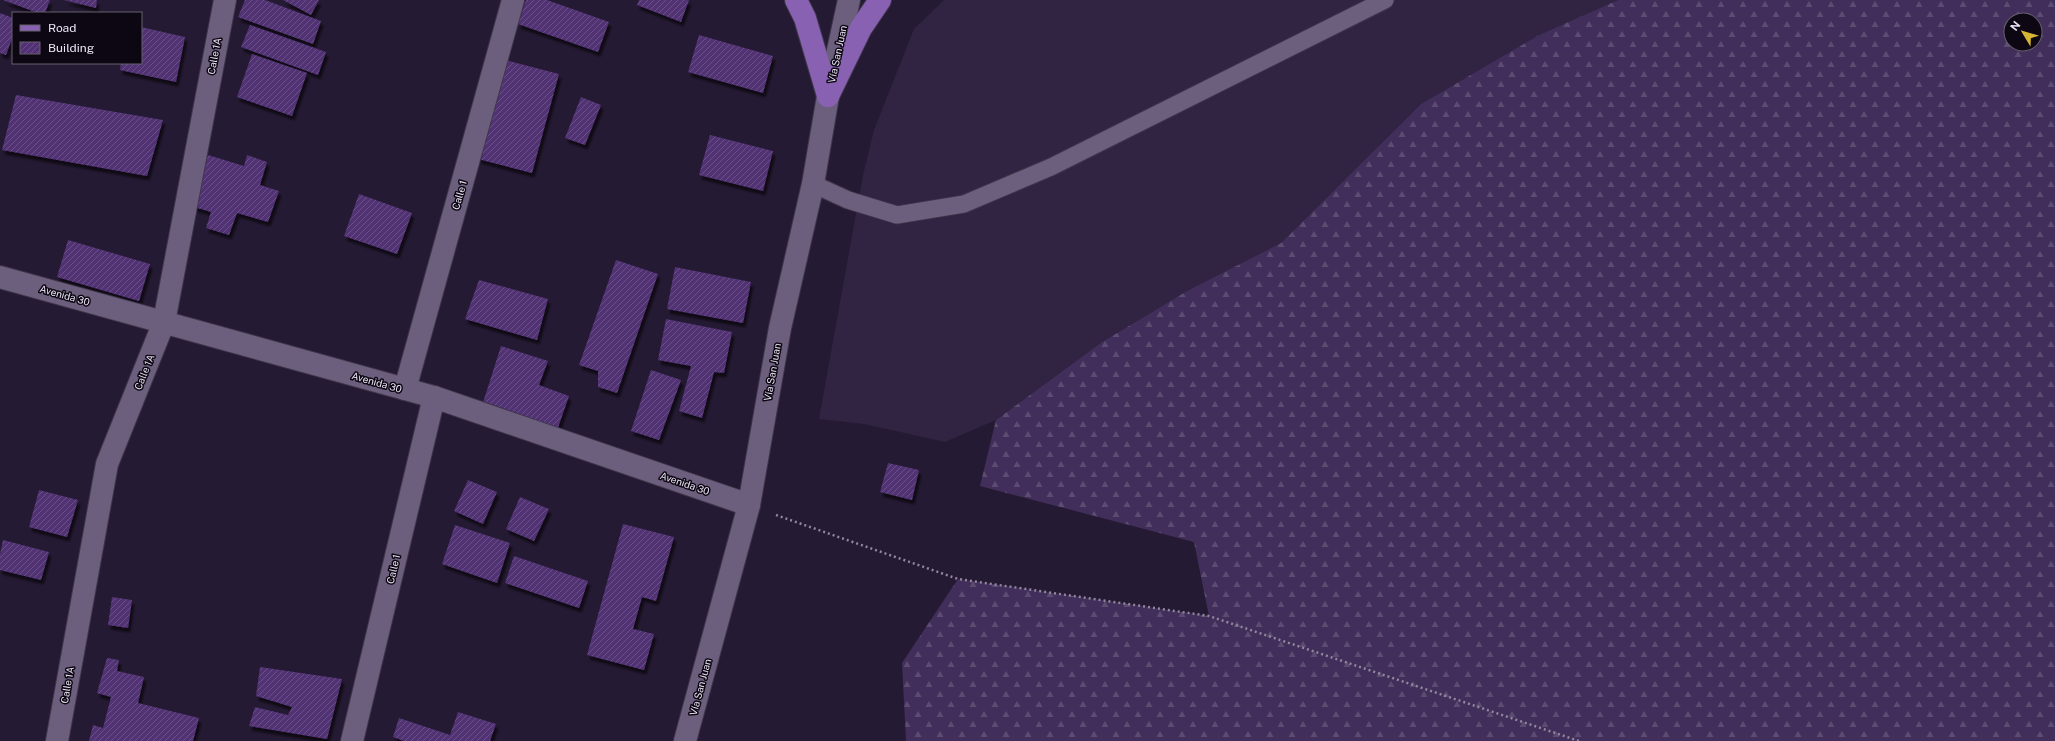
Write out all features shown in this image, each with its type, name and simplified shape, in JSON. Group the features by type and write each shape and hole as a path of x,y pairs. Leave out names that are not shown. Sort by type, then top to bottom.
{"main road":[{"path":"796,0 805,18 828,96"},
{"path":"828,96 861,28 880,0"}],"street":[{"name":"Calle 1A","path":"57,741 107,464 164,322 224,0"},
{"name":"Calle 1","path":"404,389 513,0"},
{"name":"Vía San Juan","path":"685,741 749,505 780,328 813,184 828,96 849,0"},
{"name":"Avenida 30","path":"0,277 434,397 749,505"},
{"name":"Calle 1","path":"352,741 434,397"}],"lane":[{"path":"813,184 848,200 897,215 964,204 1051,167 1385,0"}],"path":[{"path":"749,505 958,579 1209,616 1579,741"}],"shaded area":[{"path":"944,0 1618,0 1539,35 1421,104 1281,243 1187,291 1102,342 996,420 945,442 864,424 819,419 863,175 874,130 914,29"}],"green space":[{"path":"1618,0 2055,0 2055,741 906,741 902,663 958,579 1209,616 1194,542 980,486 996,420 1102,342 1187,291 1281,243 1421,104 1539,35"}],"building":[{"path":"3,0 50,0 45,12 35,12"},
{"path":"64,0 97,0 96,8"},
{"path":"245,0 265,0 321,21 313,44 238,17"},
{"path":"283,0 319,0 311,15"},
{"path":"526,0 547,0 609,22 598,52 518,24"},
{"path":"639,0 689,0 681,22 637,5"},
{"path":"0,13 12,18 12,39 6,55 0,53"},
{"path":"250,25 326,52 318,75 241,47"},
{"path":"142,27 185,37 176,82 120,70 121,64 142,64"},
{"path":"699,35 773,56 763,93 688,72"},
{"path":"252,54 307,73 292,116 237,97"},
{"path":"505,60 559,74 532,173 478,159"},
{"path":"16,95 163,120 147,176 2,150"},
{"path":"581,97 601,105 585,145 565,138"},
{"path":"710,135 773,151 763,191 699,175"},
{"path":"208,155 244,166 247,155 267,162 260,185 279,191 268,222 237,213 229,235 206,228 211,212 191,206"},
{"path":"359,194 412,213 397,254 344,236"},
{"path":"68,240 150,264 139,301 57,277"},
{"path":"616,260 658,274 617,393 598,387 598,371 579,365"},
{"path":"675,267 751,282 743,323 667,309"},
{"path":"479,280 548,299 537,340 465,319"},
{"path":"666,319 732,332 724,373 714,372 702,418 679,411 691,366 658,360"},
{"path":"501,346 548,361 539,385 569,396 554,439 479,415"},
{"path":"651,370 681,380 659,440 631,431"},
{"path":"888,463 919,470 912,500 880,492"},
{"path":"468,480 497,492 483,524 454,511"},
{"path":"39,490 78,500 67,537 29,527"},
{"path":"520,497 549,509 534,541 506,529"},
{"path":"623,524 674,537 656,601 642,597 633,629 654,634 644,670 587,655"},
{"path":"455,525 510,543 497,583 442,564"},
{"path":"3,540 49,552 41,580 0,570 0,554"},
{"path":"514,556 588,581 579,608 505,583"},
{"path":"112,597 132,600 128,628 108,625"},
{"path":"107,658 119,660 117,671 144,677 138,703 199,718 193,741 89,741 93,725 103,728 111,697 97,693"},
{"path":"260,667 342,679 327,739 249,726 255,707 288,715 292,707 256,696"},
{"path":"458,712 496,724 490,741 404,741 393,737 399,718 450,735"}]}
